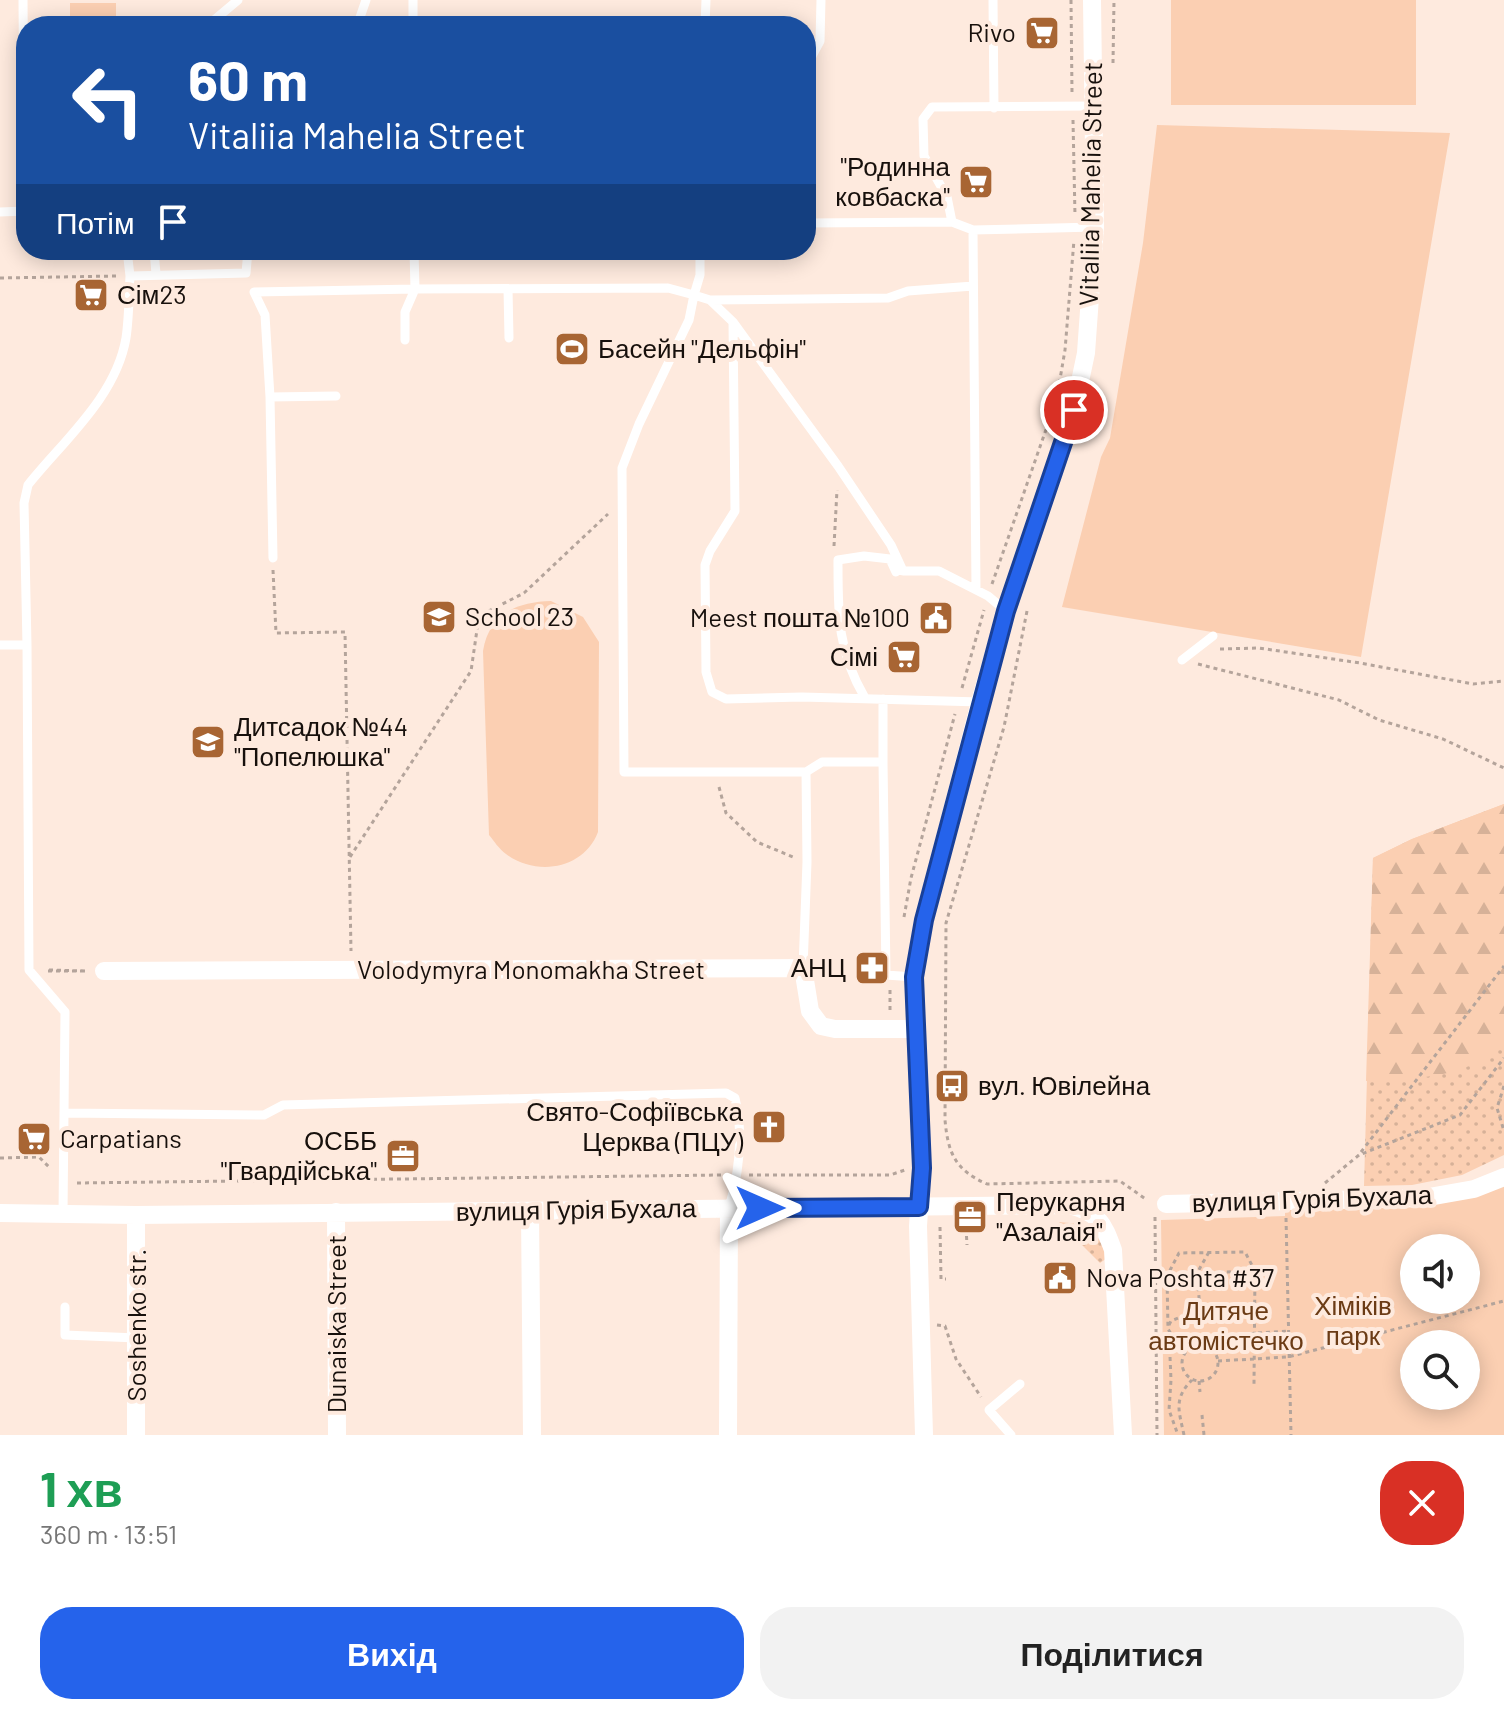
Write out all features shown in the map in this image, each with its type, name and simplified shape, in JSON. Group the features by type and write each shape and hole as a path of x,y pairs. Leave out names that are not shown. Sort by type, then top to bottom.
{"street":[{"name":"Vitaliia Mahelia Street","path":"924,1435 919,1207 922,1168 914,977 924,920 980,702 1006,611 1074,410 1086,353 1095,227 1092,0"},
{"name":"Volodymyra Monomakha Street","path":"104,971 803,968"},
{"path":"803,968 810,1011 821,1026 835,1029 915,1029"},
{"name":"вулиця Гурія Бухала","path":"1166,1204 1423,1198 1474,1189 1504,1177"},
{"name":"вулиця Гурія Бухала","path":"0,1213 136,1215 1069,1205 1088,1210 1105,1227 1113,1250 1123,1435"},
{"path":"728,1435 729,1208"},
{"path":"530,1211 532,1435"},
{"name":"Dunaiska Street","path":"336,1212 337,1435"},
{"name":"Soshenko str.","path":"136,1215 136,1435"}],"lane":[{"path":"219,16 238,0"},
{"path":"816,48 820,41 821,0"},
{"path":"993,0 994,108"},
{"path":"952,222 947,197 924,156 923,119 932,107 1093,106"},
{"path":"816,223 952,222 973,230 1095,227"},
{"path":"973,230 976,589"},
{"path":"63,1214 65,1012 29,970 24,503 28,485 100,399 114,372 125,340 130,276 128,260"},
{"path":"155,260 156,274"},
{"path":"130,276 246,273 247,260"},
{"path":"405,340 405,312 415,289 414,260"},
{"path":"700,260 700,275 689,320 639,424 622,468 624,772 806,772 822,762 883,762"},
{"path":"273,558 265,315 254,292 668,288 710,300 888,298 908,291 973,286"},
{"path":"508,289 509,338"},
{"path":"710,300 733,322 838,466 891,545 903,571"},
{"path":"733,322 735,511 710,551 705,565 706,672 712,692 726,699 865,698 980,702"},
{"path":"270,397 336,396"},
{"path":"865,698 852,676 838,627 838,560 864,556 890,559 897,573 939,571 988,596 1006,611"},
{"path":"1182,660 1213,636"},
{"path":"0,645 27,645"},
{"path":"883,699 886,975 914,977"},
{"path":"803,968 806,772"},
{"path":"65,1113 264,1115 283,1105 726,1093 735,1098 739,1114 738,1175 729,1208"},
{"path":"65,1307 65,1335 137,1338"},
{"path":"1011,1435 989,1410 1020,1384"}],"path":[{"path":"1056,403 1065,350 1075,229 1071,0"},
{"path":"1112,73 1114,0"},
{"path":"0,278 130,276"},
{"path":"903,925 911,878 988,596 1050,418"},
{"path":"838,466 833,553 838,560"},
{"path":"350,857 471,671 479,616 524,593 622,501"},
{"path":"273,558 276,633 345,632 352,971"},
{"path":"1030,602 1004,727 946,923 947,1146 967,1175 987,1184 1120,1181 1155,1205 1157,1435"},
{"path":"1214,650 1259,648 1473,684 1504,681"},
{"path":"1182,660 1339,700 1379,720 1443,739 1504,768"},
{"path":"714,771 726,813 757,842 807,862"},
{"path":"1302,1201 1359,1155 1504,966"},
{"path":"29,970 104,971"},
{"path":"29,970 126,971"},
{"path":"891,1029 890,984 894,975"},
{"path":"1359,1155 1460,1115 1504,1058"},
{"path":"1504,1086 1497,1108 1504,1131"},
{"path":"0,1158 39,1157 64,1183 890,1175 914,1167"},
{"path":"1286,1216 1291,1435"},
{"path":"1026,1226 1026,1242"},
{"path":"940,1227 941,1279 946,1279"},
{"path":"966,1228 967,1245"},
{"path":"1200,1309 1197,1273 1209,1252"},
{"path":"1178,1435 1169,1410 1171,1380 1167,1276 1179,1253 1245,1252 1255,1271 1254,1384"},
{"path":"1167,1276 1255,1271"},
{"path":"1218,1361 1288,1357 1504,1301"},
{"path":"1168,1329 1171,1321 1200,1309 1254,1307"},
{"path":"922,1323 945,1326 956,1359 989,1410"},
{"path":"1168,1329 1186,1351"},
{"path":"1242,1334 1288,1331"},
{"path":"1204,1346 1214,1351 1218,1361 1215,1373 1199,1381 1188,1376 1183,1366 1186,1351 1193,1347 1204,1346"},
{"path":"1184,1435 1178,1409 1182,1391 1193,1379"},
{"path":"1199,1381 1200,1392"},
{"path":"1202,1415 1204,1435"}],"green space":[{"path":"1171,0 1416,0 1416,105 1171,105"},
{"path":"70,3 116,3 116,16 70,16"},
{"path":"1157,125 1450,133 1361,657 1062,607 1101,457 1110,438 1143,243"},
{"path":"551,601 583,617 599,642 598,832 582,854 558,866 545,867 518,861 503,852 489,835 483,651 491,628 506,612 526,604"},
{"path":"1504,804 1504,1155 1462,1175 1412,1185 1364,1186 1373,858 1412,839"},
{"path":"1504,804 1504,1043 1474,1064 1440,1075 1366,1081 1373,858 1412,839"},
{"path":"1504,1177 1504,1435 1164,1435 1161,1220 1285,1216 1285,1202 1423,1198"},
{"path":"1059,1222 1078,1224 1091,1230 1100,1240 1107,1258 1100,1263"}],"place":[{"name":"Rivo","path":"1042,33"},
{"name":"\"Родинна ковбаска\"","path":"976,182"},
{"name":"Сім23","path":"91,295"},
{"name":"Басейн \"Дельфін\"","path":"572,349"},
{"name":"School 23","path":"439,617"},
{"name":"Meest пошта №100","path":"936,618"},
{"name":"Сімі","path":"904,657"},
{"name":"Дитсадок №44 \"Попелюшка\"","path":"208,742"},
{"name":"АНЦ","path":"872,968"},
{"name":"вул. Ювілейна","path":"952,1086"},
{"name":"Свято-Софіївська Церква (ПЦУ)","path":"769,1127"},
{"name":"Carpatians","path":"34,1139"},
{"name":"ОСББ \"Гвардійська\"","path":"403,1156"},
{"name":"Перукарня \"Азалаія\"","path":"970,1217"},
{"name":"Nova Poshta #37","path":"1060,1278"}],"route":[{"path":"760,1208 919,1207 922,1168 914,977 924,920 1006,611 1074,410"}],"park label":[{"name":"Хіміків парк","path":"1353,1321"},
{"name":"Дитяче автомістечко","path":"1226,1326"}]}
